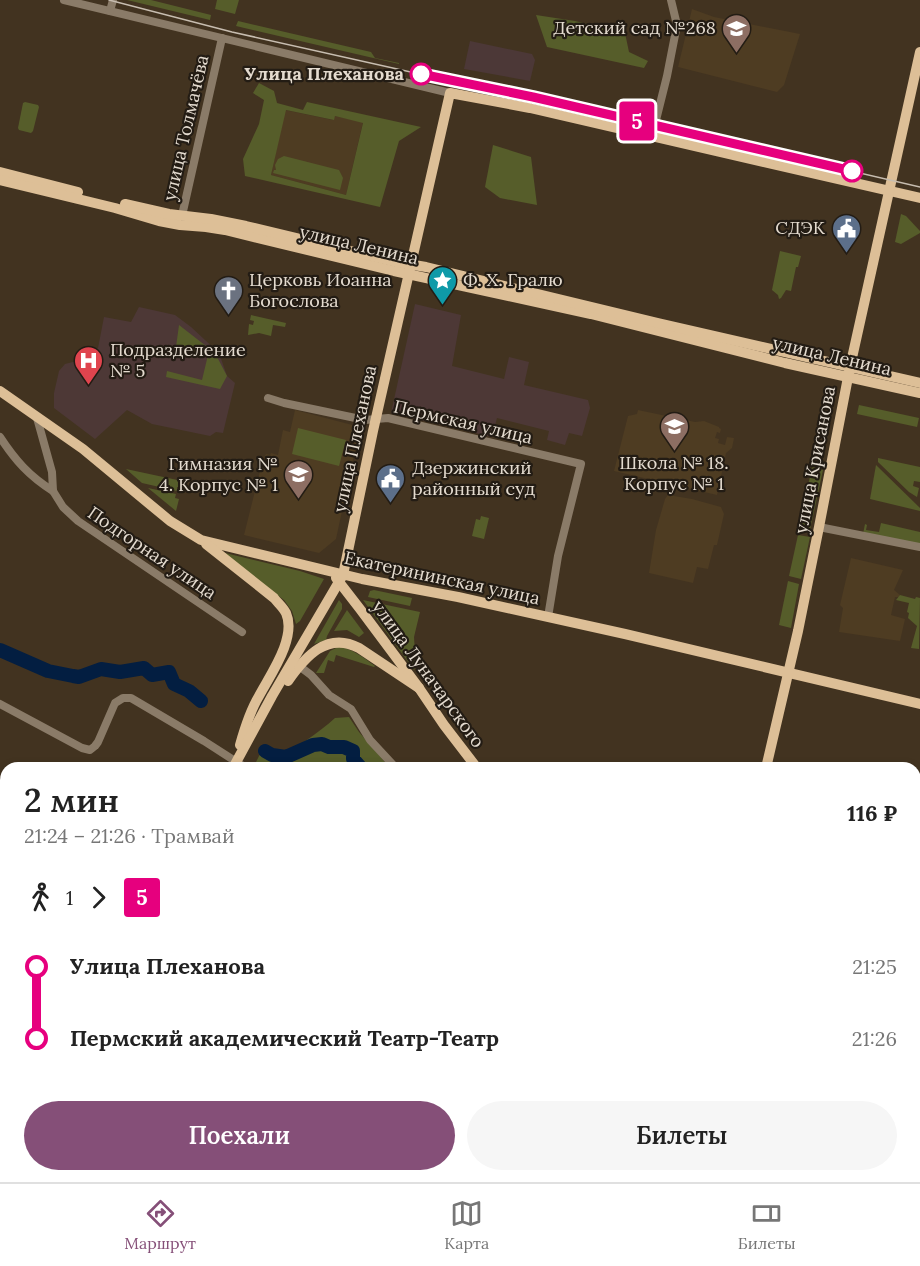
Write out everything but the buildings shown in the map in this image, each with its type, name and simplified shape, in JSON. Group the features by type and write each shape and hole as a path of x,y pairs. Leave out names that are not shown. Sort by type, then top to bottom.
{"main road":[{"name":"улица Крисанова","path":"767,762 819,527 849,372 920,52"},
{"path":"450,93 530,108 920,198"},
{"name":"улица Плеханова","path":"241,762 272,696 341,578 450,93"},
{"name":"улица Ленина","path":"0,172 151,210 206,227 410,269 785,363 920,383"},
{"name":"улица Ленина","path":"0,180 181,220"},
{"name":"улица Ленина","path":"849,372 920,393"},
{"name":"Екатерининская улица","path":"0,391 83,449 170,522 201,540 329,572 341,578 458,597 920,704"},
{"path":"201,540 274,598 284,608 287,617 287,633 282,654 252,709 244,730 240,762"},
{"name":"улица Луначарского","path":"341,578 472,762"},
{"path":"241,762 287,682 299,666 322,646 334,642 354,645 419,688"}],"street":[{"path":"64,0 450,93"},
{"path":"110,11 113,0"},
{"path":"652,136 677,25 671,0"},
{"name":"улица Толмачёва","path":"181,220 222,38"},
{"name":"Пермская улица","path":"268,398 365,420 388,418 580,464 558,556 548,617"},
{"name":"Подгорная улица","path":"38,418 52,472 53,491"},
{"name":"Подгорная улица","path":"0,437 20,465 53,491 72,516 242,632"},
{"path":"819,527 920,547"},
{"path":"299,666 311,675 328,695 351,709 370,740 390,762"},
{"path":"0,705 90,750 98,742 115,703 120,699 131,698 204,741 233,762"}],"shaded area":[{"name":"Детский сад №268","path":"692,9 714,17 800,34 784,85 777,92 678,67"},
{"path":"470,41 532,54 535,60 530,81 464,69"},
{"path":"285,110 333,120 335,116 363,122 346,195 271,175"},
{"path":"415,304 461,315 452,366 504,379 509,357 529,362 524,385 588,400 590,408 582,436 569,433 565,445 547,440 549,431 497,418 492,437 391,413"},
{"path":"139,307 175,315 219,353 227,376 235,383 223,433 216,432 210,436 152,424 127,410 95,439 54,408 54,393 59,371 65,364 85,359 98,348 104,317 131,322"},
{"name":"Гимназия № 4. Корпус № 1","path":"295,410 360,427 336,539 319,553 244,535 262,463 266,454 278,455 283,430 290,432"},
{"name":"Школа № 18. Корпус № 1","path":"638,410 695,422 704,421 719,427 720,433 717,432 715,438 719,439 718,443 725,445 727,437 734,438 732,448 726,453 717,495 614,471 628,416 637,414"},
{"path":"668,495 721,507 724,514 717,545 714,545 708,569 697,567 693,583 649,573 656,530"},
{"path":"851,558 903,570 894,590 900,595 895,597 891,615 905,619 900,641 839,632 843,608 840,605"}],"green space":[{"path":"127,0 151,0 211,15 210,20"},
{"path":"217,0 239,0 235,14 215,9"},
{"path":"536,15 575,21 625,33 629,52 648,61 644,68 547,47"},
{"path":"238,21 371,52 375,58 399,64 236,26"},
{"path":"259,83 274,91 277,103 303,110 307,102 421,127 399,141 380,207 245,176 243,159 259,124 264,100 253,93","holes":["286,110 334,120 335,116 363,123 346,195 271,175"]},
{"path":"25,102 39,107 31,133 18,128"},
{"path":"493,145 531,157 537,205 500,198 485,187"},
{"path":"284,156 339,170 343,178 340,190 273,173 276,170 275,165 278,159"},
{"path":"901,214 906,216 920,233 901,244 895,242"},
{"path":"780,251 801,256 791,291 786,290 779,299 772,290"},
{"path":"251,315 286,323 285,327 273,325 271,336 259,333 248,335 249,324 253,325 254,321 250,320"},
{"path":"179,325 215,353 227,376 220,389 166,377 167,371 202,380 208,355 176,347"},
{"path":"859,405 919,418 917,427 857,414"},
{"path":"298,428 346,440 339,466 292,454"},
{"path":"878,458 920,467 920,482 914,481 913,486 919,488 917,497 878,462"},
{"path":"876,465 920,508 920,511 870,499"},
{"path":"812,467 823,470 810,530 799,528"},
{"path":"126,469 182,481 181,487 177,487 177,491 142,483"},
{"path":"148,488 176,494 175,498 179,499 176,511"},
{"path":"481,516 489,518 484,539 472,536 476,519 480,520"},
{"path":"881,523 920,532 920,546 863,534 865,524 867,525 866,530 879,532"},
{"path":"798,535 810,537 801,579 789,576"},
{"path":"221,552 324,579 300,621 296,624 292,611 284,600"},
{"path":"788,581 799,584 791,628 779,625"},
{"path":"370,591 412,598 410,606 368,597"},
{"path":"900,595 920,598 919,649 911,648 917,626 908,618 909,603 896,600"},
{"path":"339,600 342,609 326,640 314,644"},
{"path":"363,600 420,612 414,637 415,653 422,655 414,670"},
{"path":"347,610 364,633 359,637 347,630 334,631"},
{"path":"338,647 353,651 375,666 336,655 334,662 328,660 324,673 316,673 330,651"},
{"path":"349,717 385,762 256,762 261,752 274,757 306,740 335,718"}],"waterway":[{"path":"0,650 48,671 79,677 101,669 120,672 144,668 152,675 169,672 174,684 189,691 201,701"},
{"path":"265,751 272,755 286,757 313,745 322,744 329,747 344,747 353,751 353,759 356,762"}],"tram line":[{"path":"109,0 232,32 533,97 920,187"},
{"name":"5","path":"421,74 533,97 852,171"}],"place":[{"name":"Детский сад №268","path":"737,54"},
{"name":"Улица Плеханова","path":"421,74"},
{"name":"СДЭК","path":"846,254"},
{"name":"Ф. Х. Гралю","path":"442,306"},
{"name":"Церковь Иоанна Богослова","path":"228,316"},
{"name":"Подразделение № 5","path":"89,386"},
{"name":"Школа № 18. Корпус № 1","path":"674,452"},
{"name":"Гимназия № 4. Корпус № 1","path":"299,500"},
{"name":"Дзержинский районный суд","path":"391,504"}]}
